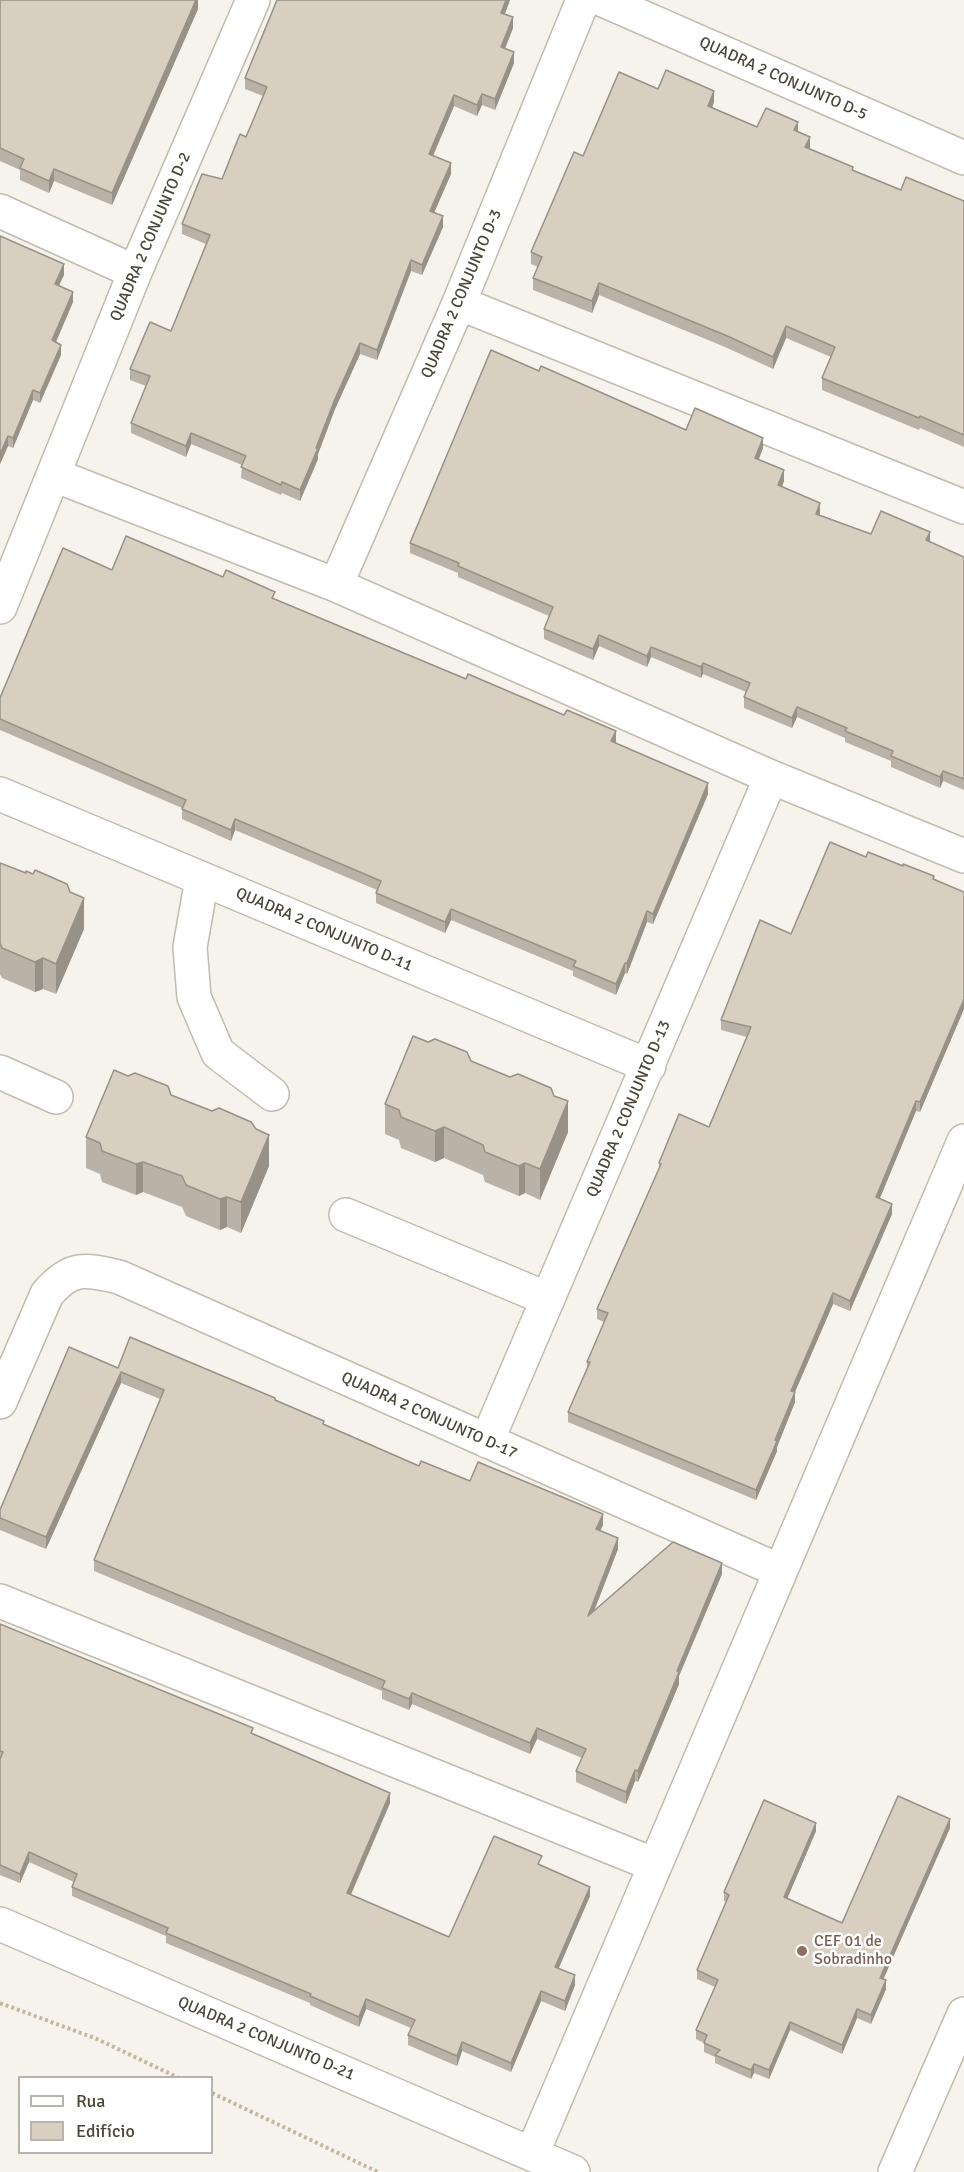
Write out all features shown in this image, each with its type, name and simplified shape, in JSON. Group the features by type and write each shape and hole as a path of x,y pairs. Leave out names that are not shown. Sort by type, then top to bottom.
{"street":[{"name":"QUADRA 2 CONJUNTO D-2","path":"0,607 135,272 253,0"},
{"name":"QUADRA 2 CONJUNTO D-3","path":"336,585 459,303 583,0"},
{"name":"QUADRA 2 CONJUNTO D-5","path":"603,0 964,158"},
{"path":"0,211 135,272"},
{"path":"459,303 964,507"},
{"path":"54,475 336,585 771,777 964,856"},
{"name":"QUADRA 2 CONJUNTO D-13","path":"487,1442 771,777"},
{"name":"QUADRA 2 CONJUNTO D-11","path":"0,794 649,1066"},
{"path":"202,879 190,947 194,998 218,1053 272,1094"},
{"path":"0,1072 56,1096"},
{"path":"532,2154 964,1141"},
{"path":"346,1215 548,1299"},
{"name":"QUADRA 2 CONJUNTO D-17","path":"0,1402 46,1294 59,1280 75,1272 98,1272 119,1277 780,1571"},
{"path":"0,1600 655,1864"},
{"name":"QUADRA 2 CONJUNTO D-21","path":"0,1924 573,2172"},
{"path":"895,2172 964,2014"}],"path":[{"path":"0,2003 97,2038 175,2076"},
{"path":"213,2093 378,2172"}],"building":[{"path":"0,0 196,0 112,193 54,169 49,181 20,168 24,159 0,148"},
{"path":"277,0 506,0 501,13 513,17 501,47 514,52 495,99 482,94 477,105 454,95 429,154 451,163 430,211 443,216 422,265 411,260 377,350 360,343 335,399 300,490 282,482 281,485 241,467 246,456 191,433 186,446 131,423 150,376 130,369 150,322 171,331 210,235 182,224 202,174 222,179 240,134 246,137 267,87 245,78"},
{"path":"666,70 714,91 708,106 757,127 766,108 798,122 794,130 810,137 805,147 853,167 852,170 901,190 906,177 964,201 964,435 822,378 835,347 786,326 773,357 599,283 592,301 533,278 542,257 531,252 574,152 583,156 619,72 658,89"},
{"path":"0,236 64,264 55,284 73,292 52,340 61,345 40,393 33,390 13,438 8,436 0,454"},
{"path":"491,350 539,371 541,366 686,430 695,408 763,438 755,458 784,470 778,485 820,503 816,514 871,534 881,511 930,532 926,540 964,557 964,779 943,771 940,777 891,756 893,751 845,731 847,728 797,707 792,718 744,697 750,683 703,663 701,667 651,647 647,656 599,635 593,649 544,629 553,607 410,543"},
{"path":"126,536 223,577 226,570 275,592 272,598 466,679 468,674 564,715 567,710 616,731 611,741 708,783 653,914 647,911 627,963 616,984 573,966 576,961 451,909 445,922 376,893 381,881 235,819 231,830 182,809 186,800 0,719 0,698 63,548 112,570"},
{"path":"830,842 866,857 868,852 903,866 903,864 934,876 933,879 964,892 964,999 920,1102 916,1101 876,1197 892,1204 850,1301 833,1293 791,1391 795,1392 756,1490 568,1412 608,1313 597,1309 661,1164 659,1163 679,1114 709,1127 751,1027 721,1020 760,920 791,934"},
{"path":"0,863 26,873 26,871 33,874 35,870 67,884 70,892 84,898 56,964 43,958 35,962 2,948 0,943"},
{"path":"413,1036 428,1042 435,1039 467,1052 471,1061 510,1077 518,1074 551,1088 554,1096 568,1101 540,1169 525,1163 519,1166 485,1152 483,1145 444,1127 435,1131 401,1117 399,1110 385,1104"},
{"path":"114,1070 128,1076 135,1073 168,1086 171,1095 212,1111 219,1108 251,1122 256,1129 269,1135 241,1202 227,1197 220,1199 186,1185 182,1176 143,1162 136,1164 102,1151 100,1143 86,1137"},
{"path":"130,1337 275,1398 275,1400 324,1421 323,1424 419,1466 421,1461 470,1481 478,1462 603,1514 596,1529 618,1538 588,1616 673,1542 722,1563 638,1771 635,1770 626,1792 576,1771 586,1749 537,1728 530,1743 412,1693 409,1699 382,1688 385,1681 94,1560 164,1390 121,1372 46,1537 0,1518 0,1510 69,1347 118,1368"},
{"path":"0,1624 253,1728 251,1733 390,1793 347,1893 449,1937 494,1836 542,1856 538,1864 590,1887 555,1967 575,1975 565,2001 541,1991 511,2063 462,2042 457,2056 408,2035 415,2020 366,1999 359,2017 310,1996 311,1994 166,1933 168,1928 72,1887 77,1874 29,1852 20,1874 0,1865 0,1759 3,1752 0,1751"},
{"path":"898,1796 950,1819 880,1978 886,1980 871,2015 857,2009 842,2045 790,2022 769,2070 754,2064 751,2070 715,2055 720,2050 704,2043 707,2035 696,2030 718,1980 697,1970 729,1895 724,1892 764,1800 816,1823 784,1897 842,1923"}],"place":[{"name":"CEF 01 de Sobradinho","path":"802,1951"}]}
